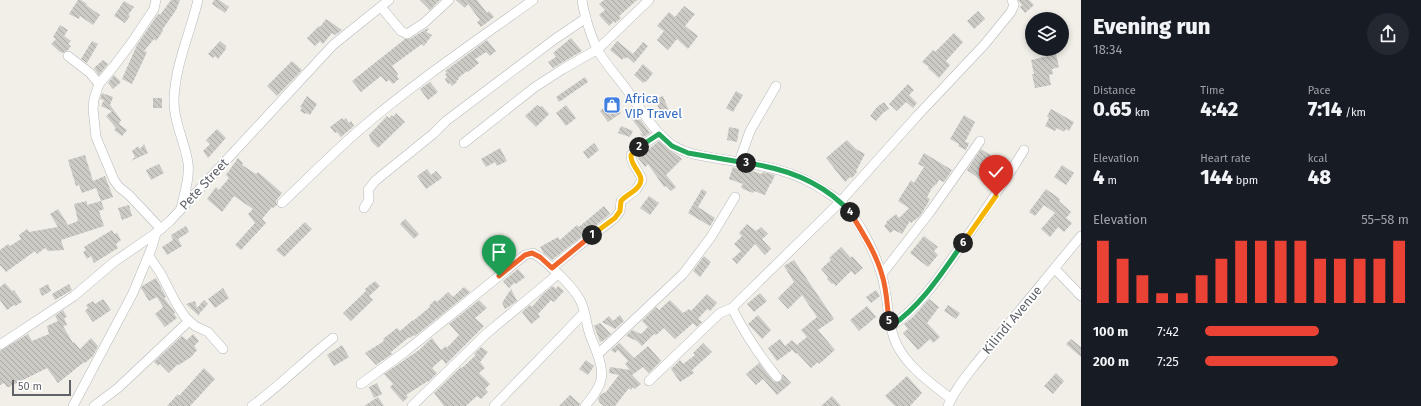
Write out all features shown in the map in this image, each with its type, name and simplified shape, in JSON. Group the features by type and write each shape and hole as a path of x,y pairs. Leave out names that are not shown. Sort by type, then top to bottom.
{"street":[{"path":"73,406 132,293 149,256 158,231 129,195 119,187 108,168 96,137 93,114 94,99 99,84 114,66 154,9 156,0"},
{"path":"180,210 186,190 188,164 178,128 174,100 175,84 179,62 198,0"},
{"name":"Pete Street","path":"1,343 74,296 114,262 158,231 180,210 333,45 389,0"},
{"path":"381,7 402,31 407,34 424,23 449,0"},
{"path":"282,203 386,108 419,82 533,0"},
{"path":"582,0 586,18 598,49 659,134 672,146 688,153 765,166 792,174 819,186 840,202 850,213 867,239 882,274 886,291 890,327 897,344 905,358 918,374 950,402"},
{"path":"464,143 535,87 568,65 598,49 649,0"},
{"path":"649,381 720,313 732,308 840,202 984,44 1011,12 1014,5 1012,0"},
{"path":"364,208 369,200 367,193 368,190 375,181 446,122 555,39 586,18"},
{"path":"68,56 90,73 99,84"},
{"path":"739,162 750,131 776,86"},
{"path":"412,406 486,334 555,271 581,243 615,218 620,211 621,201 636,190 642,180 633,164 631,155 659,134"},
{"path":"882,274 921,224 980,141"},
{"path":"890,327 909,313 923,298 996,196 1024,150"},
{"path":"598,354 683,274 711,236 735,197"},
{"name":"Kilindi Avenue","path":"950,402 962,381 1081,236"},
{"path":"361,384 401,355 525,255 532,253 540,257 555,271 573,289 580,299 590,335 598,354 601,380 585,406"},
{"path":"149,256 188,321 208,332 223,349"},
{"path":"1055,269 1081,296"},
{"path":"732,308 744,332 758,354 777,377"},
{"path":"494,406 584,313"},
{"path":"94,406 118,388 188,321"},
{"path":"252,406 333,338"}],"building":[{"path":"78,0 81,0 87,4 86,5 100,15 93,25 80,16 79,19 69,14"},
{"path":"171,0 180,0 176,10 156,41 154,39 144,51 147,52 132,84 122,79 137,45 158,14 160,15"},
{"path":"214,0 219,0 229,7 225,13 212,4"},
{"path":"420,0 440,0 430,10"},
{"path":"456,0 477,0 487,13 489,11 494,17 481,27 477,22 480,20 468,4 465,8"},
{"path":"604,0 637,0 619,16 621,18 615,23 614,21 609,26 599,15 605,10 599,4"},
{"path":"1018,0 1029,0 1034,5 1025,13 1020,7 1022,5"},
{"path":"124,1 134,7 128,15 130,16 125,23 114,16"},
{"path":"684,6 695,14 685,26 698,36 688,49 677,39 668,50 657,40 664,31 657,26 669,12 675,17"},
{"path":"978,11 985,19 974,29 967,21"},
{"path":"326,19 342,30 335,35 332,33 323,44 320,41 315,46 307,38 319,26 320,27"},
{"path":"60,25 68,30 64,36 71,41 68,44 71,46 63,53 51,44 56,39 53,37"},
{"path":"428,28 429,29 426,32 432,35 424,46 422,44 392,66 398,74 397,76 399,79 393,84 389,80 386,82 381,76 361,92 352,81 405,39 410,39"},
{"path":"954,33 963,42 946,61 950,65 939,78 922,62 933,50 935,52"},
{"path":"571,38 582,51 553,68 548,62 556,57 553,53"},
{"path":"487,40 496,51 490,56 486,52 475,59 479,63 458,78 459,79 456,81 457,82 452,86 450,83 448,84 445,79 447,77 445,74 447,73 445,71"},
{"path":"92,41 98,44 87,63 81,59"},
{"path":"220,41 226,46 226,49 218,59 215,56 213,58 208,54"},
{"path":"617,41 633,54 643,42 648,46 634,63 627,57 625,59 624,57 622,60 610,50"},
{"path":"1048,56 1056,56 1059,67 1052,69 1053,74 1049,75 1051,85 1035,88 1031,60"},
{"path":"103,60 108,64 99,75 94,68"},
{"path":"292,61 302,70 277,96 267,86"},
{"path":"643,64 653,73 646,82 645,81 643,83 634,75"},
{"path":"114,75 121,82 113,89 108,83"},
{"path":"585,77 588,82 559,102 556,97"},
{"path":"430,82 438,92 428,100 420,89"},
{"path":"908,84 914,90 909,95 917,103 913,108 906,102 897,111 889,104"},
{"path":"736,91 743,95 733,112 726,108"},
{"path":"102,93 113,97 110,105 121,120 119,124 127,130 122,136 114,130 116,128 106,116 112,111 101,106 104,100 100,99"},
{"path":"307,96 317,104 310,115 300,111 302,108 300,107"},
{"path":"663,96 669,111 661,114 655,99"},
{"path":"153,98 162,98 162,108 153,108"},
{"path":"612,101 621,113 608,122 600,111"},
{"path":"884,102 889,109 876,121 870,116 877,107"},
{"path":"537,105 540,107 542,106 549,114 536,127 525,116"},
{"path":"566,105 576,118 566,126 556,113"},
{"path":"631,107 650,133 643,137 639,133 644,135 626,111"},
{"path":"1051,109 1074,122 1069,131 1066,129 1064,132 1057,128 1055,131 1045,126 1049,118 1047,116"},
{"path":"396,113 405,122 378,148 371,141 369,135 387,116 389,118 392,115 393,117"},
{"path":"964,115 975,122 965,142 969,143 966,150 958,146 959,144 950,139"},
{"path":"342,118 344,120 346,118 349,123 351,121 354,126 341,137 330,127"},
{"path":"621,126 633,131 630,137 618,133"},
{"path":"729,127 739,129 737,142 727,140"},
{"path":"217,129 226,138 208,158 203,151 210,144 206,140"},
{"path":"847,140 856,149 865,154 856,171 857,172 852,178 850,177 845,182 826,158"},
{"path":"659,141 682,159 666,175 676,187 671,191 666,186 664,187 648,164 645,167 638,158"},
{"path":"594,143 599,150 588,159 583,152"},
{"path":"144,144 148,153 131,161 135,157 132,151 138,146 140,149"},
{"path":"500,148 507,161 497,166 495,162 486,167 481,159"},
{"path":"981,149 995,158 991,163 1003,172 992,188 967,170"},
{"path":"924,153 952,170 944,182 939,180 934,187 933,186 927,197 930,199 920,216 911,223 910,221 902,234 894,230 890,233 884,226 887,223 886,222 896,214 899,218 909,208 898,201 911,180 914,183 924,167 918,164"},
{"path":"85,155 93,181 105,176 113,197 101,201 96,188 82,193 79,185 76,186 68,160"},
{"path":"238,158 243,163 242,165 256,174 258,172 282,193 276,201 277,205 273,208 272,207 262,219 266,223 241,250 235,245 255,223 248,214 253,209 234,196 222,212 207,199 216,187 219,190 229,178 226,175"},
{"path":"159,164 164,173 151,180 146,170"},
{"path":"1062,165 1074,173 1066,185 1054,177"},
{"path":"733,167 748,173 749,170 762,174 763,172 775,175 765,195 754,191 753,193 743,189 741,187 743,184 729,179"},
{"path":"427,169 431,175 436,171 442,178 426,189 417,176"},
{"path":"702,189 707,192 698,207 715,218 710,226 688,213"},
{"path":"1046,189 1060,199 1059,201 1071,212 1066,218 1072,223 1064,232 1058,227 1050,237 1041,229 1055,213 1044,205 1035,216 1029,212"},
{"path":"649,196 659,203 650,215 640,208"},
{"path":"87,201 87,205 101,201 104,209 99,211 104,226 61,240 64,250 48,251 45,248 37,254 35,251 6,272 0,265 0,250 8,244 10,246 21,239 19,235 27,229 29,232 58,227 50,214 58,209 68,225 78,221 74,204"},
{"path":"129,205 132,216 122,220 118,208"},
{"path":"604,206 610,214 552,260 544,254 540,247 558,237 560,240 577,225 579,227"},
{"path":"405,219 419,234 414,239 400,224"},
{"path":"305,222 312,229 284,257 276,250"},
{"path":"747,224 756,231 761,227 768,234 762,239 771,249 765,255 755,244 737,264 732,259 741,251 734,244 742,236 739,233"},
{"path":"186,226 189,232 178,239 182,246 167,255 162,247 173,240 171,235"},
{"path":"112,230 114,234 117,233 121,240 116,244 118,248 94,263 91,256 87,259 83,252 86,250 84,247"},
{"path":"924,236 938,247 934,251 938,255 928,267 910,253"},
{"path":"841,247 863,268 855,275 851,271 836,286 827,279 828,277 821,269 831,260 829,258"},
{"path":"704,256 711,262 700,277 693,271"},
{"path":"794,260 834,319 818,330 835,350 819,364 818,362 811,368 797,353 796,354 792,350 777,361 768,348 780,339 785,346 792,340 797,345 807,337 801,330 817,317 802,295 788,309 778,298 794,282 784,266"},
{"path":"518,269 525,277 516,284 514,283 509,288 503,281"},
{"path":"156,278 166,297 164,298 174,311 177,318 165,327 155,314 163,307 157,297 149,301 141,288"},
{"path":"375,281 380,286 369,296 373,300 351,321 343,313 366,291 365,289"},
{"path":"5,283 12,291 14,290 22,302 7,310 0,300 0,287"},
{"path":"48,284 51,291 42,296 39,289"},
{"path":"69,284 72,290 55,300 52,294"},
{"path":"553,286 556,289 558,286 564,291 554,302 551,300 538,314 540,317 531,324 522,312 530,305 532,307 543,294"},
{"path":"464,287 470,292 415,336 409,337 391,352 392,354 376,365 365,353 384,341 383,339 397,328 400,331 430,307 429,306 435,300 437,302 448,292 453,297"},
{"path":"223,288 229,298 215,308 208,299"},
{"path":"511,289 517,301 505,309 502,303"},
{"path":"876,290 880,296 871,303 866,297"},
{"path":"760,293 767,301 754,312 747,304"},
{"path":"707,294 717,303 710,311 707,309 698,319 702,322 697,327 693,323 675,339 664,328 656,335 654,334 642,346 637,341 626,336 632,330 641,334 648,327 642,321 656,307 659,310 670,300 683,313 689,309 691,311"},
{"path":"103,299 111,310 93,322 85,311 88,308 86,305 93,301 95,304"},
{"path":"929,299 939,307 927,323 940,337 933,343 930,339 918,350 903,333 908,329 904,324 913,317"},
{"path":"204,300 208,304 199,316 186,304 195,301 197,308"},
{"path":"479,300 487,308 475,318 484,326 446,364 442,359 432,368 437,373 428,382 406,395 408,397 403,402 390,387 393,384 384,374 419,350 432,338 441,350 446,346 447,348 459,335 449,324"},
{"path":"948,305 960,313 956,319 944,311"},
{"path":"867,306 876,317 859,331 850,320"},
{"path":"63,310 67,317 64,318 67,325 63,326 73,343 74,342 80,349 91,338 98,346 93,356 58,383 47,368 9,387 7,387 4,383 0,385 0,351 28,334 32,341 49,334 47,326 58,321 55,316"},
{"path":"620,315 624,321 615,329 602,322 609,316 613,321"},
{"path":"758,315 771,330 762,339 748,324"},
{"path":"600,323 611,334 600,342 594,326"},
{"path":"193,334 199,341 194,346 197,350 191,357 179,365 178,364 169,373 160,364 158,366 154,362 182,336 187,340"},
{"path":"1071,339 1081,347 1081,357 1066,344"},
{"path":"619,343 634,358 648,346 661,361 649,373 643,367 632,375 641,384 635,389 633,387 631,390 629,388 615,406 604,406 598,399 601,394 606,392 619,375 609,373 610,367 630,370 625,364 628,361 618,350 615,353 611,350"},
{"path":"703,343 712,352 692,370 694,373 680,382 671,369 680,360 683,364 695,355 693,353"},
{"path":"342,345 349,357 334,366 327,355"},
{"path":"481,347 488,352 480,362 485,368 479,373 490,384 485,389 488,392 481,399 477,396 466,406 444,406 434,393 476,355 474,354"},
{"path":"586,360 594,366 588,375 579,369"},
{"path":"759,363 774,382 781,381 783,374 791,383 777,395 763,379 756,385 746,374"},
{"path":"204,368 215,379 190,406 167,406 178,394 179,396"},
{"path":"1056,373 1064,381 1053,394 1044,386"},
{"path":"907,376 922,393 910,406 895,406 885,396"},
{"path":"377,383 382,394 374,398 369,387"},
{"path":"570,395 580,404 579,406 559,406"},
{"path":"832,396 841,406 821,406"},
{"path":"378,397 384,406 364,406"}],"place":[{"name":"Africa VIP Travel","path":"612,105"}],"route":[{"path":"499,276 525,255 532,253 540,257 552,268 615,218 620,211 619,204 623,198 636,190 642,180 631,158 633,151 659,134 672,146 688,153 776,168 792,174 819,186 840,202 850,213 867,239 882,274 886,291 890,327 909,313 923,298 996,196"}]}
